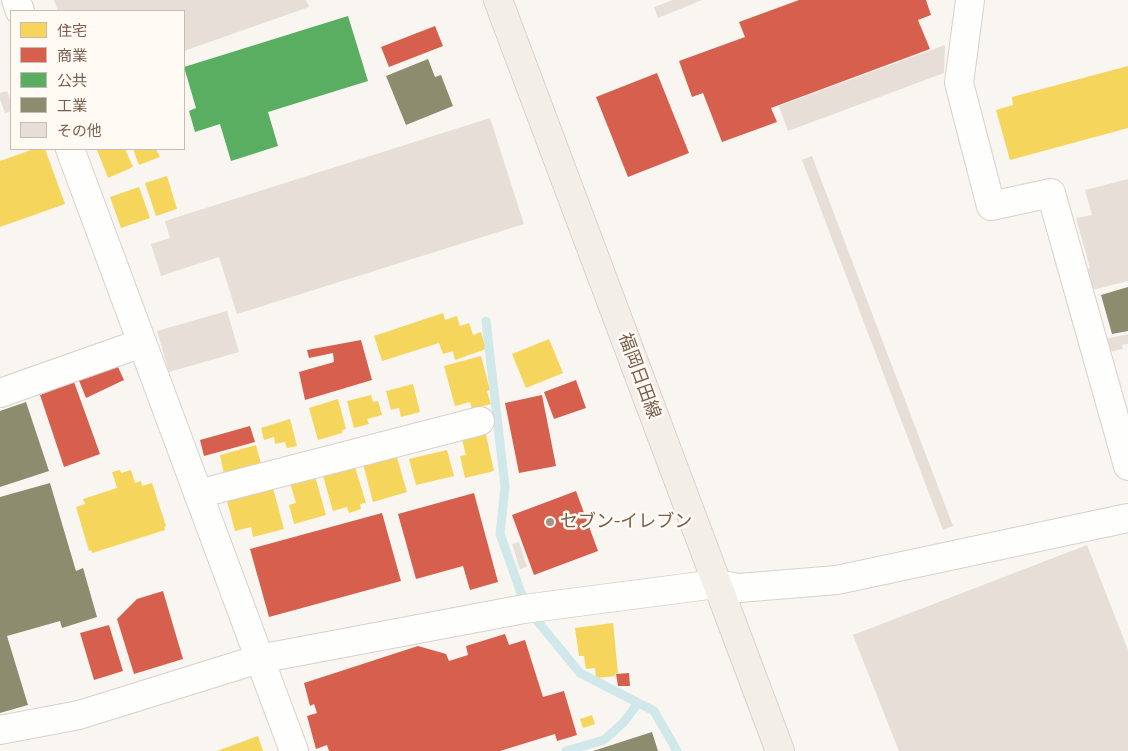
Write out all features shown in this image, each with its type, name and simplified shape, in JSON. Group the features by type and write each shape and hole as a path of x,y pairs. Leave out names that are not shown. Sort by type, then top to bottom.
{"main road":[{"name":"福岡日田線","path":"498,0 780,751"}],"street":[{"path":"970,0 959,83 991,206 1051,193 1128,466"},
{"path":"70,150 294,751"},
{"path":"0,393 142,343"},
{"path":"198,494 480,421"},
{"path":"0,730 79,715 259,660 524,610 716,584 740,588 837,580 1128,518"}],"building: 住宅":[{"path":"1128,66 1128,128 1010,160 996,110 1013,105 1012,97"},
{"path":"31,150 45,150 65,204 0,227 0,161"},
{"path":"97,150 125,150 133,167 108,178"},
{"path":"133,150 156,150 160,157 139,165"},
{"path":"167,176 177,209 156,216 145,183"},
{"path":"139,187 150,218 121,228 110,197"},
{"path":"443,313 445,320 457,316 460,326 469,323 473,335 481,332 486,349 455,360 453,351 443,354 439,343 382,361 374,336"},
{"path":"549,339 563,373 526,388 512,354"},
{"path":"481,356 490,390 487,391 491,404 472,409 470,402 455,406 444,366"},
{"path":"413,384 420,412 401,417 399,408 391,410 386,391"},
{"path":"371,395 373,402 378,401 382,415 367,419 369,424 354,428 347,401"},
{"path":"338,399 346,429 342,430 342,433 318,440 309,408"},
{"path":"290,419 297,446 287,448 285,442 275,444 274,437 264,440 261,428"},
{"path":"485,430 494,471 465,478 460,456 466,455 461,436"},
{"path":"256,445 261,464 224,474 220,455"},
{"path":"447,450 454,476 416,485 409,459"},
{"path":"396,454 407,492 373,502 363,464"},
{"path":"355,467 366,503 360,504 361,509 349,513 347,507 333,511 323,476"},
{"path":"120,470 121,473 131,470 135,483 141,481 142,486 152,483 166,526 164,527 165,530 92,553 91,550 89,551 76,507 85,504 83,499 117,488 112,472"},
{"path":"315,476 326,515 294,524 289,505 296,503 290,483"},
{"path":"273,488 284,529 253,537 251,527 235,531 227,501"},
{"path":"613,623 618,673 615,676 596,678 595,668 586,669 584,656 579,656 575,628"},
{"path":"592,715 595,724 583,728 580,719"},
{"path":"258,736 263,751 217,751"}],"building: 商業":[{"path":"799,0 926,0 931,15 918,20 930,49 771,108 777,122 722,142 703,93 692,97 679,61 745,37 739,22"},
{"path":"435,26 443,46 389,67 381,47"},
{"path":"657,73 689,153 628,177 596,97"},
{"path":"361,340 372,380 305,400 299,372 334,362 333,353 309,358 307,350"},
{"path":"117,365 124,380 86,398 78,378"},
{"path":"576,380 586,408 554,419 544,392"},
{"path":"74,382 100,454 64,467 40,395"},
{"path":"542,395 556,466 519,473 505,403"},
{"path":"250,426 255,442 204,456 200,440"},
{"path":"576,491 598,551 534,575 512,515"},
{"path":"474,493 498,582 470,590 463,566 416,579 398,514"},
{"path":"382,513 401,581 269,617 250,549"},
{"path":"163,591 183,659 134,674 117,619 137,599"},
{"path":"109,625 123,671 94,680 80,633"},
{"path":"505,634 509,645 525,640 543,697 564,691 577,735 557,741 555,734 500,751 329,751 327,745 316,749 307,716 317,713 314,704 310,706 304,683 418,646 446,654 449,661 468,655 466,646"},
{"path":"629,673 630,686 618,686 616,674"}],"building: 公共":[{"path":"348,16 368,81 268,112 278,146 231,161 220,124 195,132 189,111 196,108 185,67"}],"building: 工業":[{"path":"428,59 435,77 441,75 453,106 406,125 386,76"},
{"path":"1128,287 1128,331 1112,334 1101,295"},
{"path":"26,402 49,471 0,487 0,411"},
{"path":"50,483 76,571 83,568 97,617 62,628 60,621 7,636 28,705 0,713 0,497"},
{"path":"652,732 658,751 593,751"}],"building: その他":[{"path":"54,0 306,0 309,7 185,51 185,10 58,10"},
{"path":"673,0 702,0 658,18 654,7"},
{"path":"945,45 944,73 788,131 779,106"},
{"path":"7,91 10,99 10,111 5,113 0,93"},
{"path":"490,118 524,224 237,314 219,257 161,276 151,244 170,238 165,221"},
{"path":"812,156 953,526 943,530 802,160"},
{"path":"1128,179 1128,281 1084,292 1080,270 1090,268 1076,218 1092,215 1085,190"},
{"path":"227,311 239,352 169,372 157,331"},
{"path":"1128,334 1128,344 1122,345 1123,349 1109,352 1106,339"},
{"path":"519,542 527,567 520,569 512,544"},
{"path":"1087,545 1128,650 1128,751 899,751 853,635"}],"waterway":[{"path":"486,321 505,487 500,534 521,593 534,617 580,673 654,711 677,751"},
{"path":"566,751 604,740 623,723 638,703"}],"place":[{"name":"セブン-イレブン","path":"550,522"}]}
